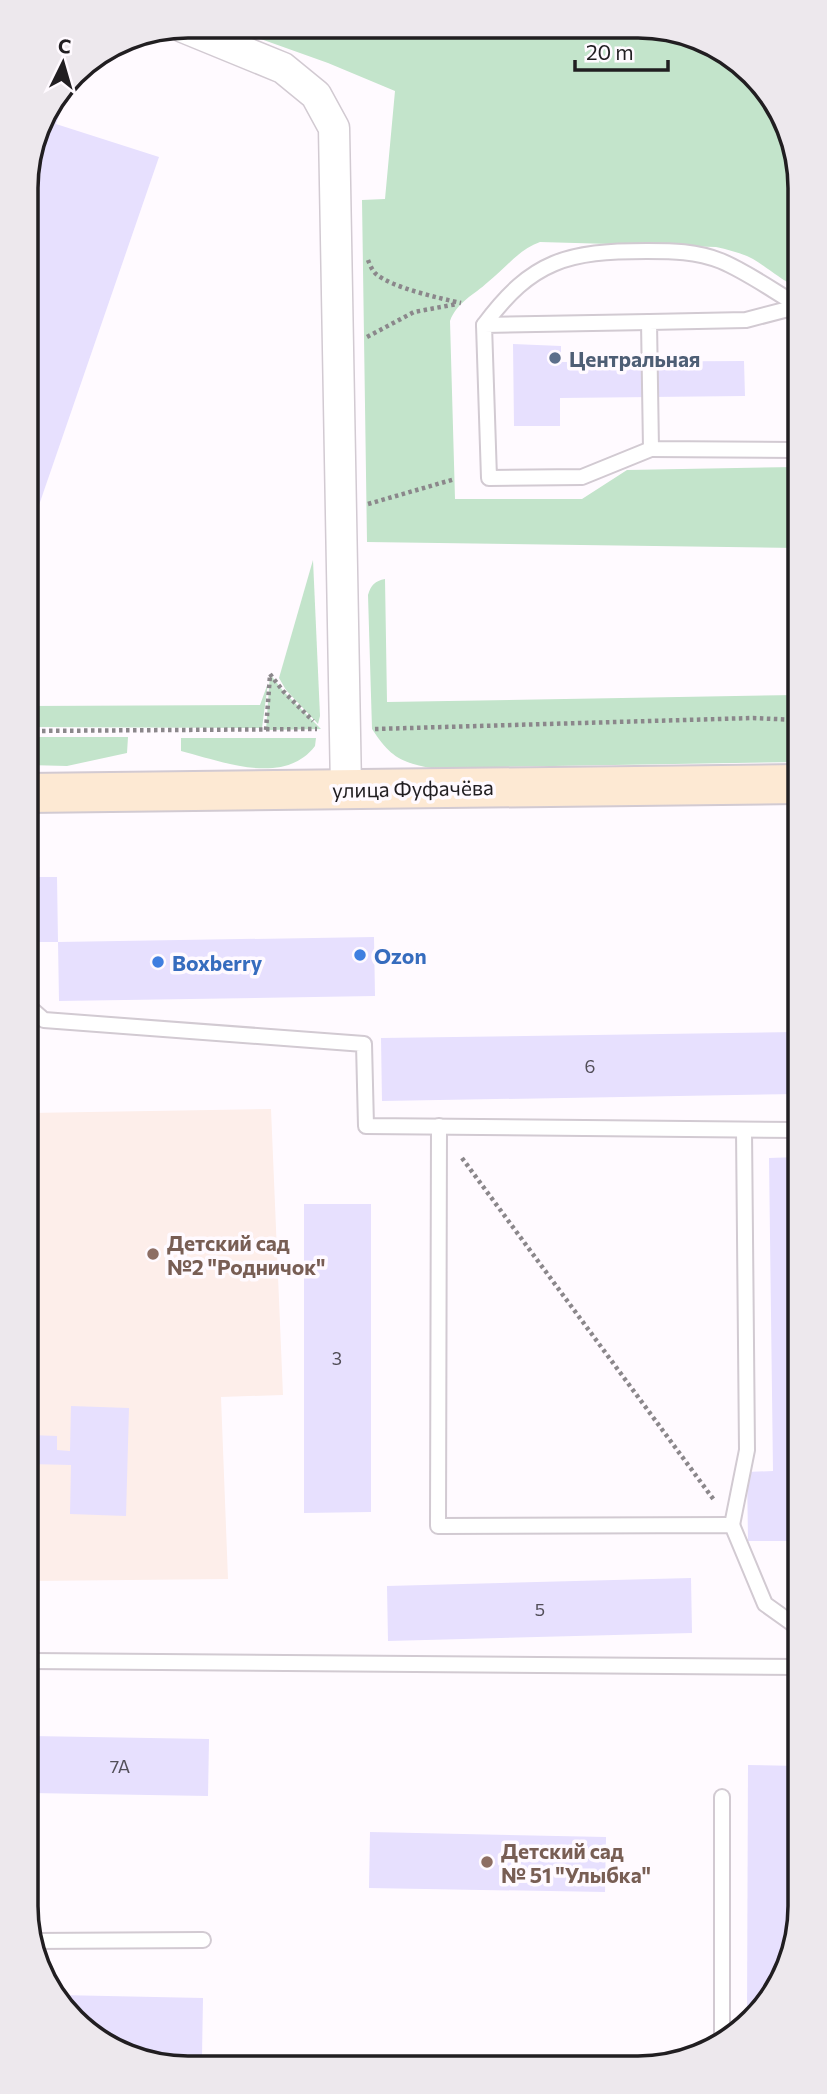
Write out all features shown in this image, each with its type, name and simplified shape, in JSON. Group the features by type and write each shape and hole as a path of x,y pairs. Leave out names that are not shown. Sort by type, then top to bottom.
{"street":[{"path":"210,38 283,68 316,95 334,128 346,789"},
{"name":"улица Фуфачёва","path":"39,793 788,784"}],"lane":[{"path":"788,301 721,261 686,251 611,251 559,260 526,278 502,300 484,325 489,478 582,477 651,449 788,450"},
{"path":"484,325 746,320 788,308"},
{"path":"649,322 651,449"},
{"path":"39,1015 44,1020 364,1044 366,1126 788,1130"},
{"path":"439,1126 439,1526 732,1525"},
{"path":"744,1130 747,1450 732,1525 765,1604 788,1620"},
{"path":"38,1661 788,1667"},
{"path":"722,1797 722,2030"},
{"path":"43,1941 202,1940"}],"path":[{"path":"336,256 366,254 373,272 384,280 461,303 414,312 364,339"},
{"path":"366,504 455,479"},
{"path":"39,731 266,730 321,729 270,674 266,730"},
{"path":"345,730 753,718 788,720"},
{"path":"439,1126 732,1525"}],"shaded area":[{"name":"Детский сад №2 \"Родничок\"","path":"271,1109 283,1395 221,1397 228,1579 38,1581 38,1113"}],"green space":[{"path":"258,38 638,38 668,41 696,50 730,69 745,82 768,114 783,150 788,188 788,283 749,257 716,247 540,242 525,250 461,304 450,321 455,499 582,499 627,470 788,467 788,548 367,542 362,200 385,199 395,91"},
{"path":"313,560 320,716 318,724 286,690 279,678"},
{"path":"385,579 387,702 788,695 788,762 431,768 403,760 384,746 372,729 368,595 379,581"},
{"path":"270,674 283,691 321,729 266,730"},
{"path":"268,683 262,728 39,727 39,706 260,705"},
{"path":"39,737 128,737 127,753 67,766 39,765"},
{"path":"181,738 316,738 315,746 302,758 287,765 251,768 181,751"}],"building":[{"path":"60,112 56,124 159,157 39,506 39,179 44,150"},
{"path":"513,344 561,346 561,362 744,361 745,396 560,398 560,426 514,426"},
{"path":"39,877 57,877 58,942 39,942"},
{"path":"374,937 375,996 59,1001 58,942"},
{"path":"788,1032 788,1094 382,1101 381,1038"},
{"path":"788,1157 788,1541 748,1541 747,1472 773,1471 769,1158"},
{"path":"304,1204 371,1204 371,1512 304,1513"},
{"path":"38,1326 39,1326 38,1405"},
{"path":"71,1406 129,1408 126,1516 70,1514 71,1465 38,1464 38,1435 57,1436 57,1450 70,1451"},
{"path":"691,1578 692,1633 388,1641 387,1586"},
{"path":"38,1736 209,1739 208,1796 38,1793"},
{"path":"748,1765 788,1766 786,1935 773,1972 747,2010"},
{"name":"Детский сад № 51 \"Улыбка\"","path":"370,1832 606,1837 605,1892 369,1888"},
{"path":"68,1995 203,1998 202,2055 159,2053 131,2044 97,2025"}],"place":[{"name":"Центральная","path":"555,358"},
{"name":"Ozon","path":"360,955"},
{"name":"Boxberry","path":"158,962"},
{"name":"Детский сад №2 \"Родничок\"","path":"153,1254"},
{"name":"Детский сад № 51 \"Улыбка\"","path":"487,1862"}]}
